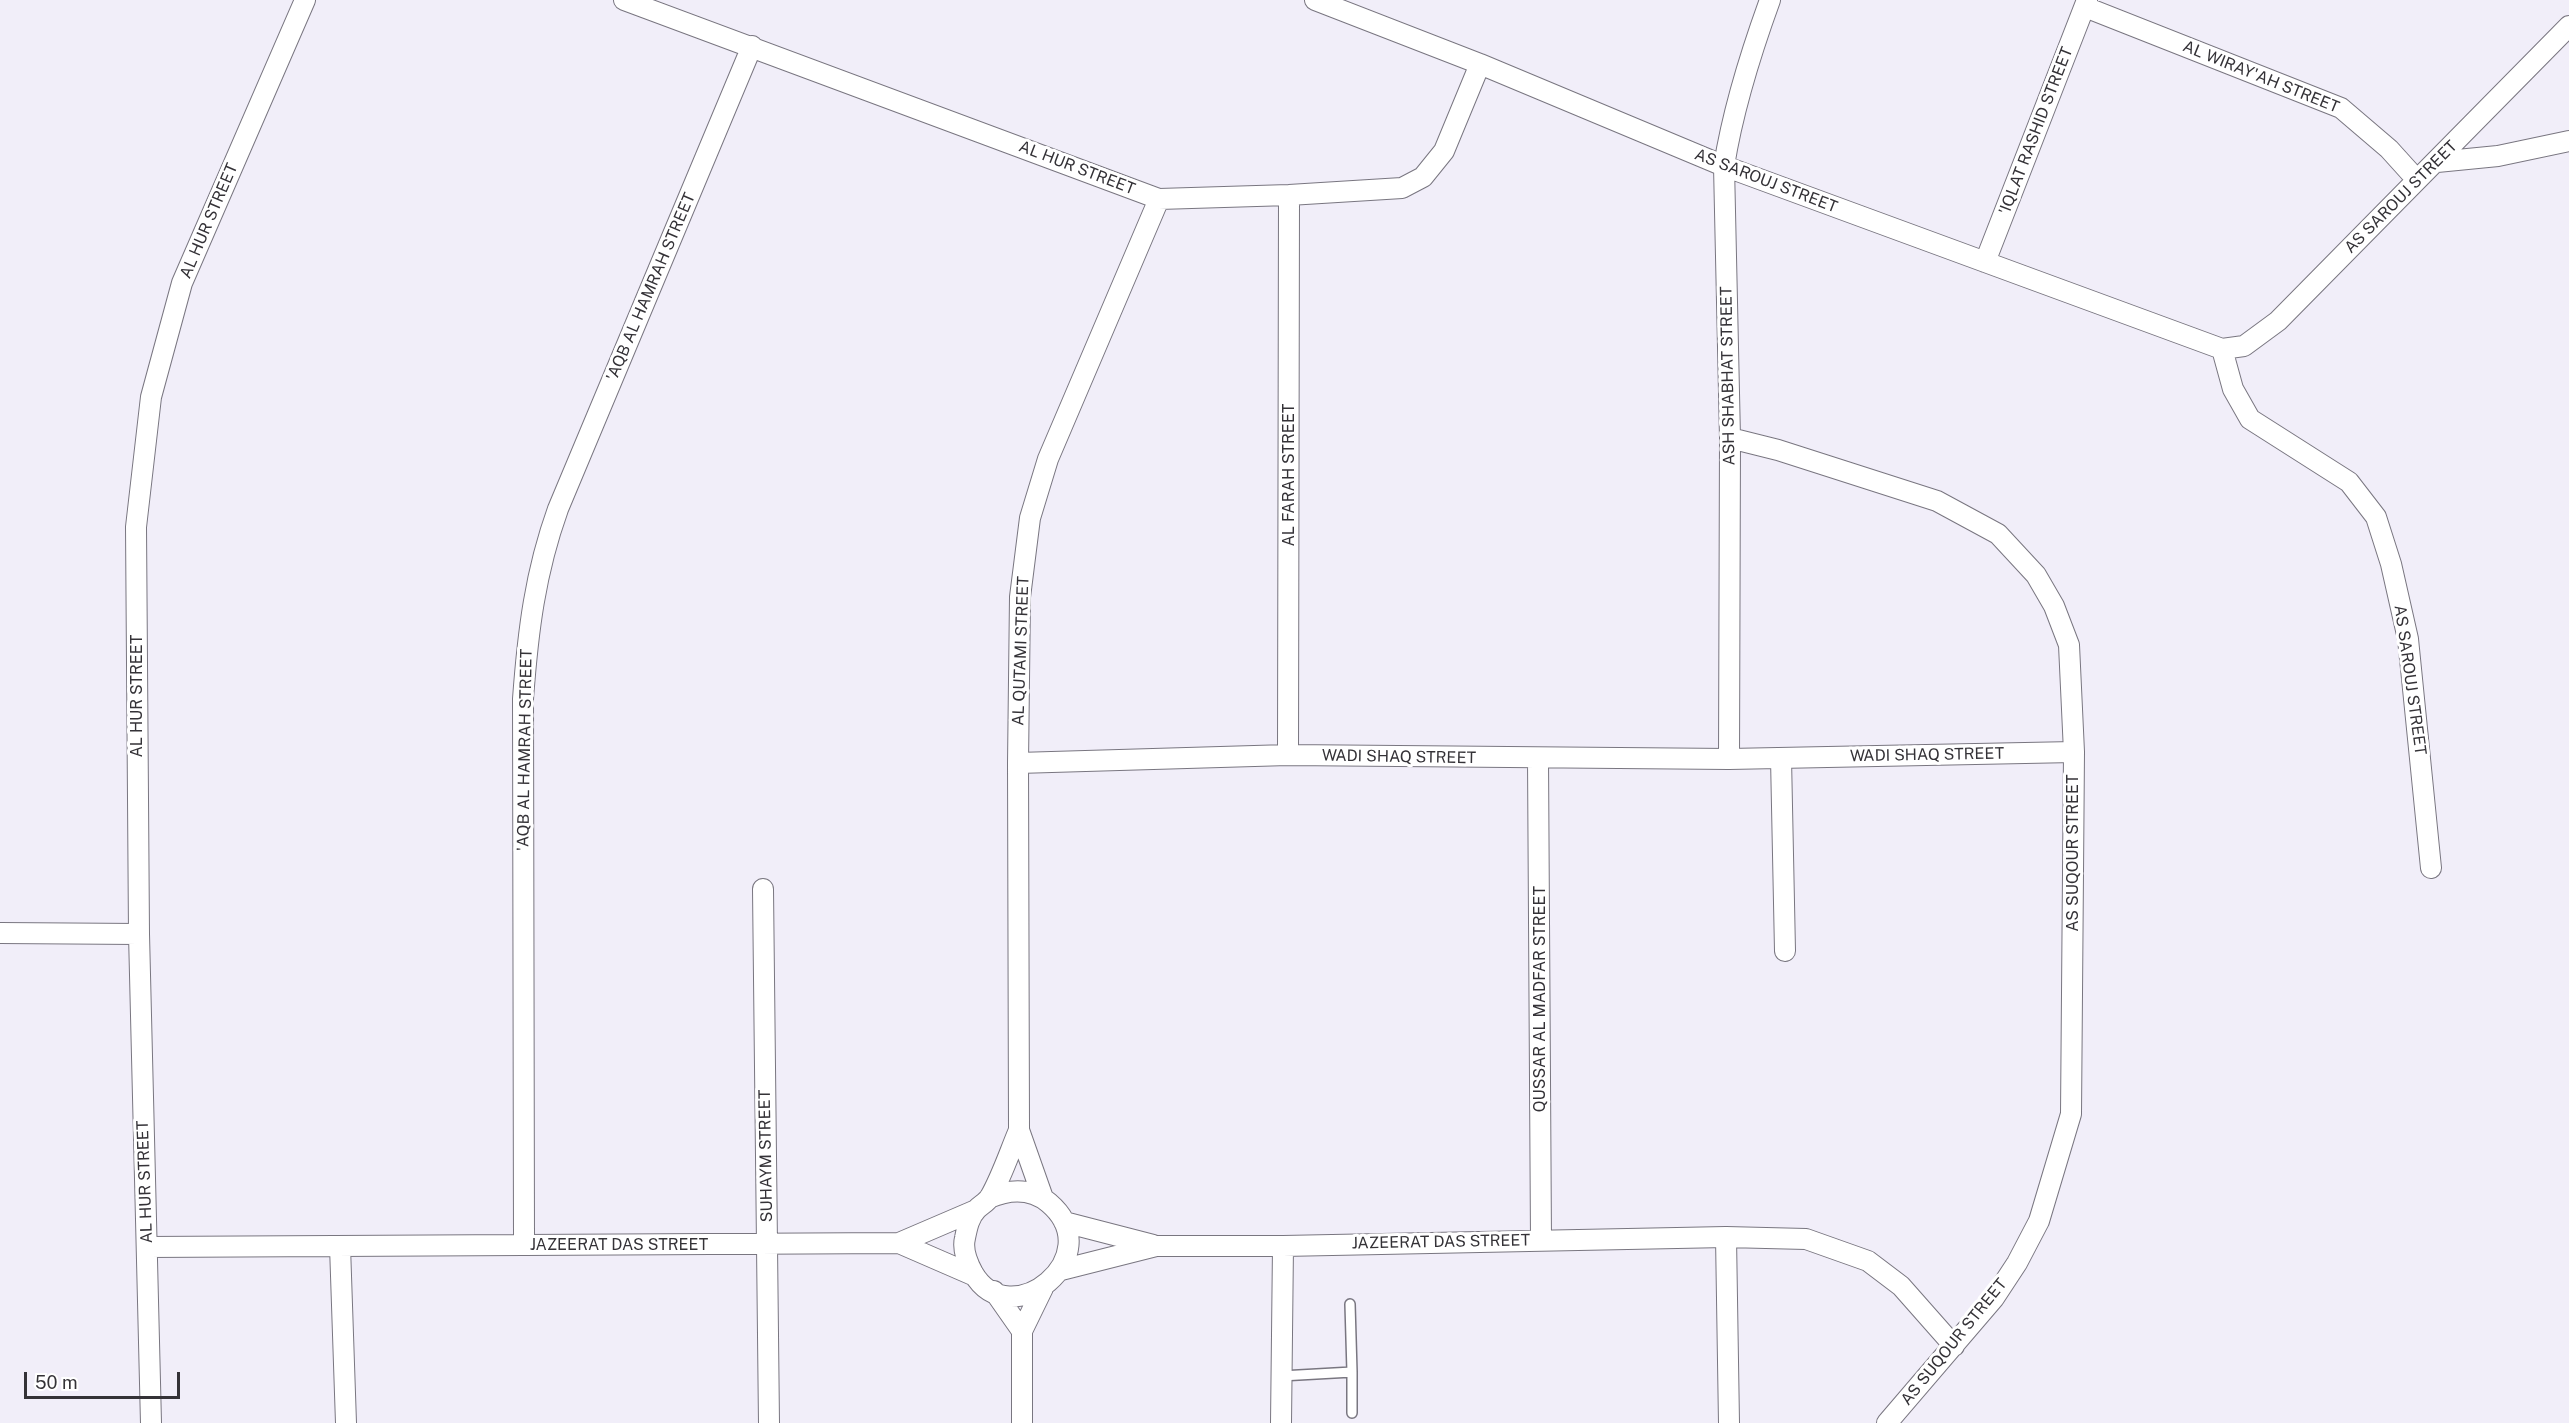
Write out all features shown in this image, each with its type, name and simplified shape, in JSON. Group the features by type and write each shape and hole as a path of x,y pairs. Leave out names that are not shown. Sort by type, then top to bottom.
{"street":[{"name":"AL HUR STREET","path":"151,1423 139,934 136,526 152,397 182,283 305,0"},
{"name":"AL HUR STREET","path":"624,0 1159,199 1289,195 1402,188 1423,177 1444,151 1480,64"},
{"name":"AS SAROUJ STREET","path":"1315,0 1480,64 1724,166 2222,349 2244,346 2278,321 2569,26"},
{"name":"ASH SHABHAT STREET","path":"1729,759 1730,438 1724,166 1739,93 1770,0"},
{"name":"AL WIRAY'AH STREET","path":"2086,4 2341,108 2381,142 2417,180"},
{"name":"'IQLAT RASHID STREET","path":"1985,262 2086,4"},
{"name":"'AQB AL HAMRAH STREET","path":"524,1245 523,699 528,628 538,575 542,554 558,509 752,46"},
{"path":"2437,162 2498,156 2569,141"},
{"name":"AL FARAH STREET","path":"1288,756 1289,195"},
{"name":"AL QUTAMI STREET","path":"1043,1198 1019,1130 1020,597 1030,518 1048,459 1159,199"},
{"name":"AS SAROUJ STREET","path":"2222,349 2233,389 2250,419 2349,482 2376,517 2391,564 2408,639 2418,717 2431,868"},
{"name":"AS SUQOUR STREET","path":"1730,438 1778,450 1937,501 1998,534 2036,575 2054,606 2069,645 2074,752 2071,1114 2039,1221 1994,1298 1887,1423"},
{"name":"WADI SHAQ STREET","path":"1018,763 1288,756 1729,759 2074,752"},
{"path":"1781,758 1785,951"},
{"name":"QUSSAR AL MADFAR STREET","path":"1538,759 1541,1240"},
{"name":"SUHAYM STREET","path":"763,890 769,1423"},
{"path":"0,933 139,934"},
{"name":"AL QUTAMI STREET","path":"982,1204 1019,1130"},
{"path":"1022,1331 994,1291 975,1276 967,1260 964,1243 967,1225 982,1204 1016,1191 1043,1198 1055,1208 1064,1221 1067,1246 1061,1270 1043,1288 1022,1331 1022,1423"},
{"name":"JAZEERAT DAS STREET","path":"899,1243 982,1204"},
{"name":"JAZEERAT DAS STREET","path":"1064,1221 1156,1246"},
{"path":"1726,1237 1729,1423"},
{"name":"JAZEERAT DAS STREET","path":"1061,1270 1156,1246 1283,1246 1726,1237 1806,1239 1868,1261 1901,1286 1954,1346"},
{"name":"JAZEERAT DAS STREET","path":"147,1247 899,1243 975,1276"},
{"path":"340,1246 346,1423"},
{"path":"1281,1423 1283,1246"},
{"path":"994,1291 1011,1296 1028,1294 1043,1288"}],"lane":[{"path":"1350,1304 1352,1413"},
{"path":"1281,1376 1352,1372"}]}
